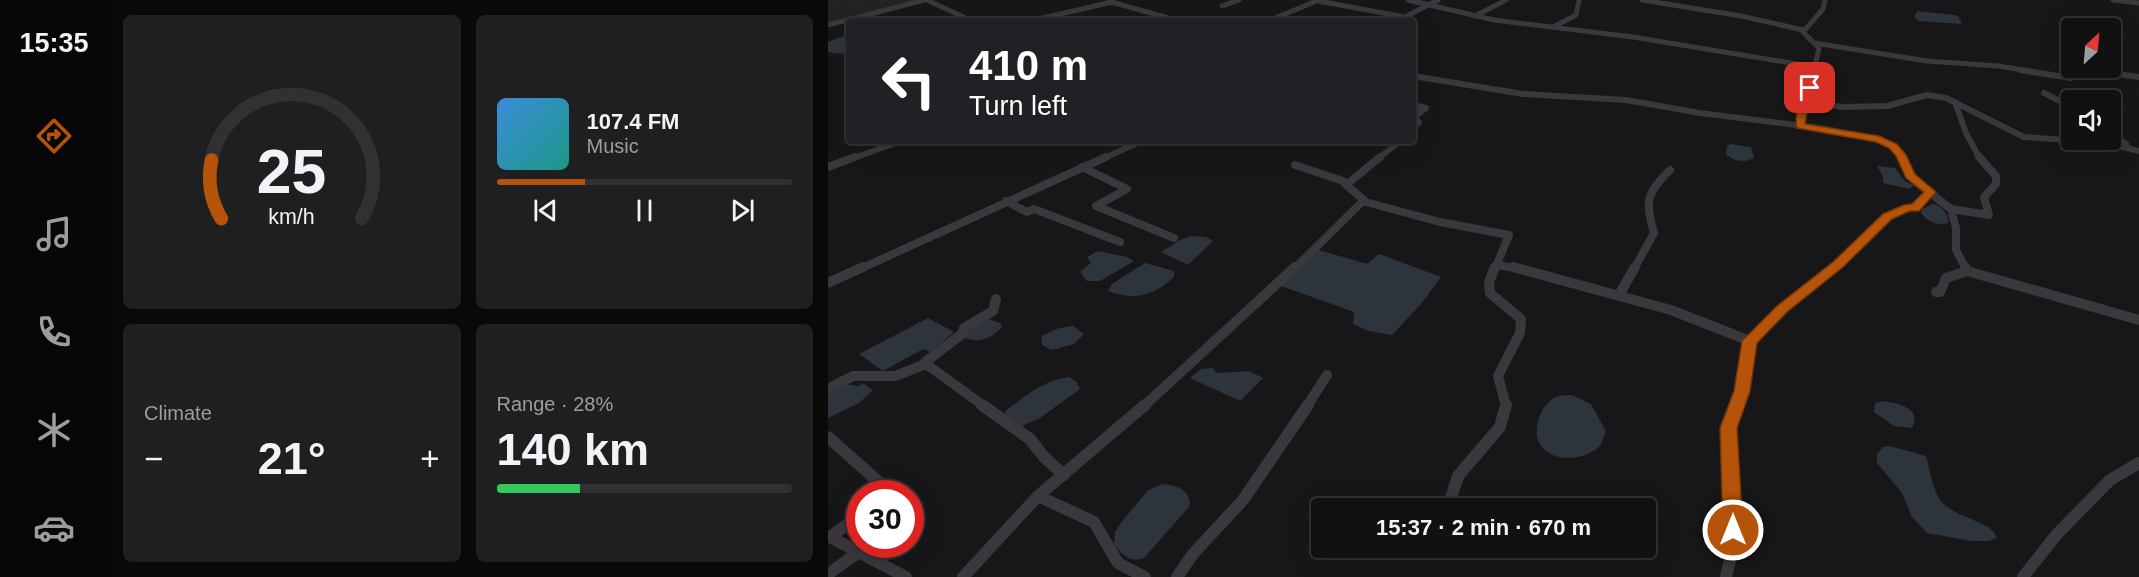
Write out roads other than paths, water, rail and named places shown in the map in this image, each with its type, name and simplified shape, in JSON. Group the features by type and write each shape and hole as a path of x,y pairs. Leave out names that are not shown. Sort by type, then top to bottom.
{"street":[{"path":"855,18 925,0 966,18"},
{"path":"1106,0 1168,18"},
{"path":"1222,6 1239,0"},
{"path":"1275,18 1318,0 1405,17 1438,0"},
{"path":"1408,0 1475,16 1706,48 1815,67"},
{"path":"1475,16 1506,0"},
{"path":"1552,28 1577,14 1580,6 1579,0"},
{"path":"1642,0 1741,16 1803,30"},
{"path":"1803,30 1823,9 1825,0"},
{"path":"2113,0 2139,3"},
{"path":"1043,18 1112,2"},
{"path":"828,25 846,20"},
{"path":"1800,126 1820,48 1803,34 1803,30"},
{"path":"1814,43 1851,47 1927,61 1998,66 2061,77"},
{"path":"2121,74 2139,77"},
{"path":"1416,76 1522,94 1626,100 1879,140 1893,146 1901,155 1910,176 1952,209 1989,215 1984,197 1996,184 1996,176 1983,166 1974,153 1955,102"},
{"path":"2044,93 2061,102"},
{"path":"1806,100 1842,107 1887,106 1927,94 1955,102 2024,137 2108,143 2139,151"},
{"path":"1416,106 1426,108 1416,116"},
{"path":"2121,140 2139,151"},
{"path":"828,166 892,144"},
{"path":"828,283 1135,144"},
{"path":"1346,185 1396,144"},
{"path":"1295,165 1343,181 1364,200 1362,201"},
{"path":"1082,167 1127,189 1096,206 1174,238"},
{"path":"1619,295 1654,232 1646,203 1648,197 1670,170"},
{"path":"1726,577 1733,548 1729,428 1742,391 1750,341 1782,309 1838,264 1887,217 1908,207 1915,208 1931,192"},
{"path":"1006,201 1027,212 1034,209 1120,242"},
{"path":"1362,201 1440,222 1509,236 1489,282 1490,293 1521,319 1520,333 1498,376 1506,406 1500,427 1458,476 1451,498"},
{"path":"963,577 1038,496 1187,368 1328,237 1362,201"},
{"path":"1952,209 1956,228 1956,250 1967,271"},
{"path":"1497,265 1518,268 1671,310 1750,341"},
{"path":"1936,292 1940,292 1946,278 1967,271 2139,320"},
{"path":"828,389 853,376 894,376 924,363 962,334 964,328 993,311 996,299"},
{"path":"924,363 947,377 1030,439 1044,457 1064,475"},
{"path":"1176,577 1193,554 1243,500 1327,375"},
{"path":"828,437 876,480"},
{"path":"2023,577 2057,534 2110,480 2139,463"},
{"path":"1038,496 1094,522 1119,563 1145,577"},
{"path":"846,524 830,537 846,546"},
{"path":"828,574 851,558"},
{"path":"870,558 906,577"}]}
